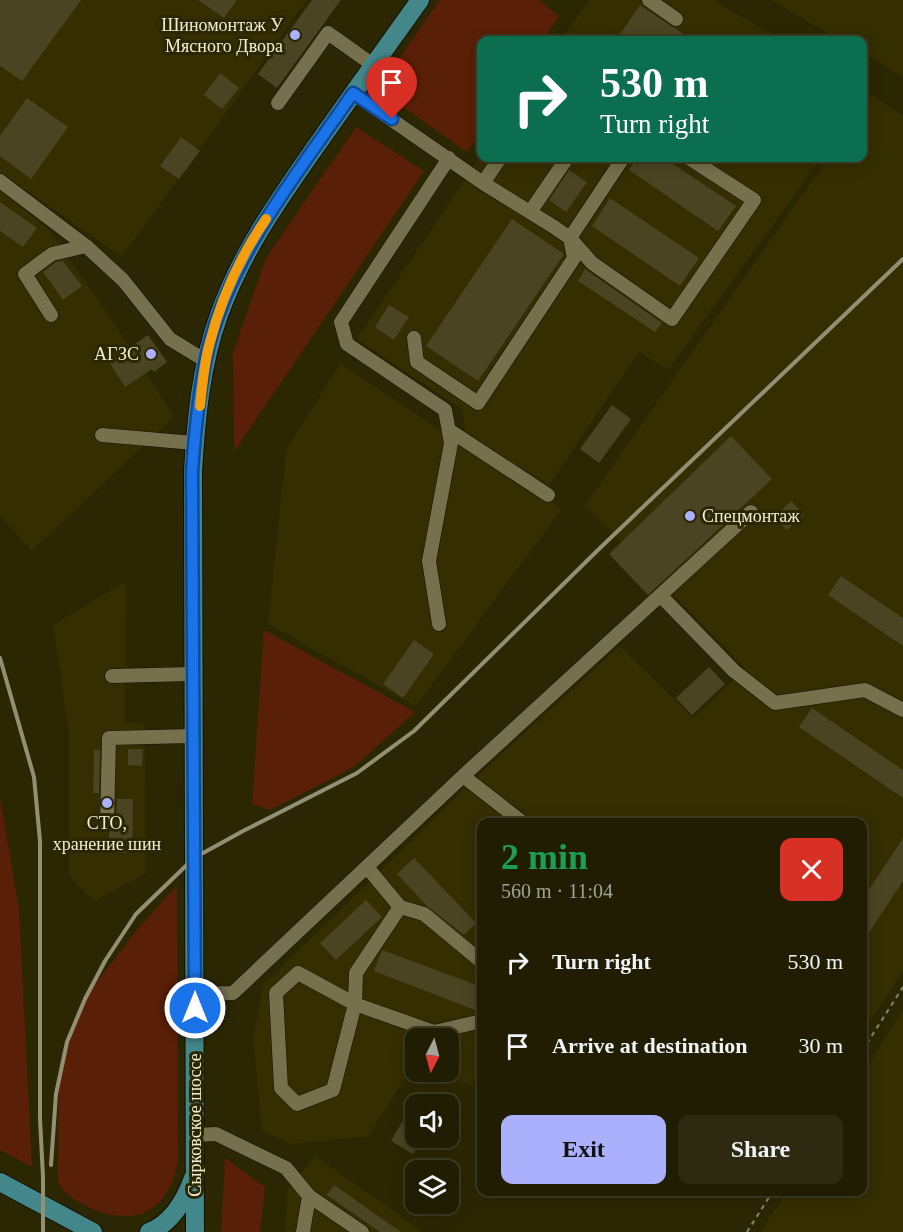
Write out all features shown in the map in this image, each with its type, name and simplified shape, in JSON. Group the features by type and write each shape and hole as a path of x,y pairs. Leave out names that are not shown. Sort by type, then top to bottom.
{"main road":[{"name":"Сырковское шоссе","path":"195,1232 192,472 206,361 218,316 241,262 260,229 420,0"},
{"path":"149,1232 162,1224 177,1209 195,1170"},
{"path":"0,1182 93,1232"}],"lane":[{"path":"649,0 676,19"},
{"path":"278,103 328,33 373,65"},
{"path":"353,93 483,183 570,238 592,263 672,319 754,200 695,162"},
{"path":"439,624 429,561 452,443 445,411 347,344 341,322 449,158"},
{"path":"483,183 497,162"},
{"path":"530,212 564,162"},
{"path":"414,338 417,362 478,403 574,258 570,238 620,162"},
{"path":"0,181 86,246 123,280 170,339 206,361"},
{"path":"51,315 25,274 52,254 86,246"},
{"path":"449,430 548,495"},
{"path":"102,435 194,442"},
{"path":"195,994 233,993 463,776 751,512"},
{"path":"661,596 734,671 775,704 865,690 903,710"},
{"path":"112,676 192,674"},
{"path":"107,824 109,738 192,736"},
{"path":"463,776 517,818"},
{"path":"367,867 400,907 424,914 477,958"},
{"path":"400,907 356,973 355,1004 333,1090 297,1104 280,1088 276,993 298,973 355,1004 434,1032 477,1022"},
{"path":"195,1134 216,1134 286,1168 309,1196 362,1232"},
{"path":"303,1232 309,1196"}],"path":[{"path":"867,1043 903,987"},
{"path":"747,1232 770,1196"}],"shaded area":[{"path":"0,0 307,0 122,257 0,172"},
{"path":"440,0 539,0 559,16 546,36 477,36 477,137 467,152 396,102 393,67"},
{"path":"589,0 713,0 776,36 564,36"},
{"path":"771,0 903,0 903,77 867,55 867,36 833,36"},
{"path":"872,95 903,116 903,971 867,1026 867,818 477,818 477,1076 472,1087 459,1081 459,1028 405,1028 405,1077 369,1136 289,1144 262,1131 253,1038 263,985 483,771 620,646 693,718 746,669 585,505 825,162 867,162 867,103"},
{"path":"356,127 424,171 234,452 233,353 266,258"},
{"path":"477,162 818,162 668,370 639,352 549,485 466,435 462,409 357,339"},
{"path":"0,190 50,231 129,345 174,417 32,551 0,516"},
{"path":"340,364 562,509 416,706 268,624 286,450"},
{"name":"СТО, хранение шин","path":"126,581 125,723 144,724 146,874 94,901 69,876 69,732 53,625"},
{"path":"264,630 415,712 354,767 270,810 252,804"},
{"path":"0,797 19,909 32,1167 0,1150"},
{"path":"177,885 178,1161 166,1193 146,1212 133,1216 103,1213 74,1199 58,1182 59,1067 89,992 137,930"},
{"path":"903,1010 903,1232 760,1232 784,1196 867,1196 867,1067"},
{"path":"315,1156 423,1232 285,1232 288,1189"},
{"path":"225,1158 265,1187 260,1232 221,1232"}],"building":[{"path":"0,0 81,0 22,81 0,66"},
{"path":"198,0 237,0 224,18"},
{"path":"312,0 341,0 277,88 258,74"},
{"path":"640,5 687,36 619,36"},
{"path":"220,73 239,88 222,109 204,95"},
{"path":"27,98 68,127 31,179 0,156 0,136"},
{"path":"181,137 200,151 179,179 160,166"},
{"path":"635,162 670,162 736,206 718,231 629,170"},
{"path":"569,170 587,182 566,212 549,200"},
{"path":"610,198 699,258 680,286 592,226"},
{"path":"0,202 37,228 23,247 0,231"},
{"path":"512,219 564,254 478,381 426,346"},
{"path":"63,261 82,286 63,300 43,272 56,262"},
{"path":"585,269 662,323 655,332 578,281"},
{"path":"389,305 409,317 394,340 375,327"},
{"path":"148,335 167,362 154,372 152,369 125,387 109,362"},
{"path":"612,405 631,419 599,463 580,449"},
{"name":"Спецмонтаж","path":"731,436 772,479 648,595 609,554"},
{"path":"791,501 804,514 787,530 774,517"},
{"path":"841,576 903,618 903,646 828,595"},
{"path":"414,640 434,654 403,698 383,684"},
{"path":"709,667 725,684 692,715 676,698"},
{"path":"812,708 903,770 903,798 799,727"},
{"path":"128,749 143,749 142,766 128,765"},
{"path":"94,750 100,750 99,793 93,793"},
{"path":"117,799 133,799 132,853 109,853 109,832 116,824"},
{"path":"903,838 903,881 867,935 867,892"},
{"path":"414,858 476,923 464,935 427,906 397,874"},
{"path":"366,900 382,917 336,960 320,943"},
{"path":"382,950 477,985 477,1005 475,1010 374,971"},
{"path":"405,1117 405,1148 417,1148 413,1154 391,1141"},
{"path":"334,1185 401,1232 380,1232 327,1195"}],"railway":[{"path":"51,1165 56,1094 67,1042 85,999 105,961 136,914 194,858 357,773 414,731 600,548 903,259"},
{"path":"0,658 34,777 40,841 40,1119 43,1232"}],"slow traffic":[{"path":"200,406 206,361 218,316 241,262 266,219"}],"place":[{"name":"Шиномонтаж У Мясного Двора","path":"295,35"},
{"name":"АГЗС","path":"151,354"},
{"name":"Спецмонтаж","path":"690,516"},
{"name":"СТО, хранение шин","path":"107,803"}],"route":[{"path":"195,1008 192,472 194,442 209,346 218,316 241,262 260,229 353,93 392,119"}]}
